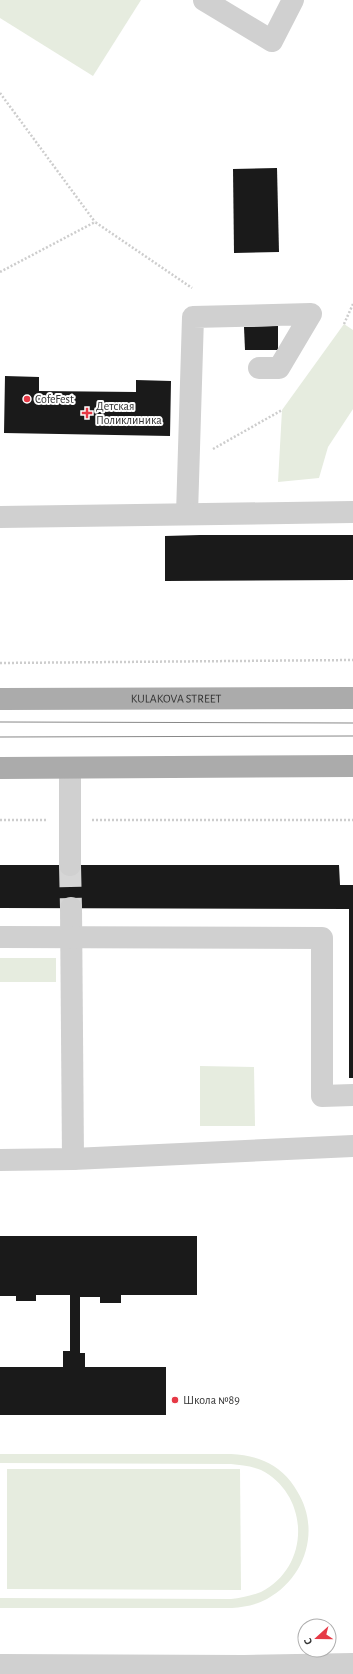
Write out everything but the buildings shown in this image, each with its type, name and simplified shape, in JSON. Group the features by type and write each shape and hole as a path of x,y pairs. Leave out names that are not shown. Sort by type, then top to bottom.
{"main road":[{"name":"KULAKOVA STREET","path":"0,699 353,698"},
{"path":"0,768 353,766"}],"lane":[{"path":"204,0 272,40 293,0"},
{"path":"187,514 193,317 311,314 279,368 259,368"},
{"path":"0,517 353,512"},
{"path":"70,768 70,865"},
{"path":"71,908 73,1159"},
{"path":"0,937 322,938 322,1096 353,1095"},
{"path":"0,1160 73,1159 353,1146"},
{"path":"0,1665 113,1670 353,1664"}],"path":[{"path":"0,93 95,222 192,288"},
{"path":"0,272 95,222"},
{"path":"344,324 353,304"},
{"path":"188,463 282,410"},
{"path":"0,663 353,660"},
{"path":"0,820 353,820"}],"shaded area":[{"path":"0,0 141,0 93,76 0,18"},
{"path":"344,324 353,330 353,409 328,447 319,478 278,482 282,410"},
{"path":"0,958 56,958 56,982 0,982"},
{"path":"200,1066 254,1067 255,1126 200,1126"},
{"path":"0,1454 231,1454 256,1458 269,1463 283,1473 297,1491 304,1506 308,1521 306,1551 300,1566 292,1579 280,1590 263,1601 245,1606 232,1608 0,1608 0,1598 231,1599 250,1596 261,1592 277,1581 289,1566 296,1549 298,1531 296,1513 289,1496 277,1481 261,1470 254,1468 231,1464 0,1463"},
{"path":"7,1469 240,1469 241,1590 7,1589"}],"tunnel":[{"path":"70,865 71,908"}],"tram line":[{"path":"0,722 353,723"},
{"path":"0,737 353,736"}],"place":[{"name":"CofeFest","path":"27,399"},
{"name":"Детская Поликлиника","path":"87,413"},
{"name":"Школа №89","path":"175,1400"}]}
